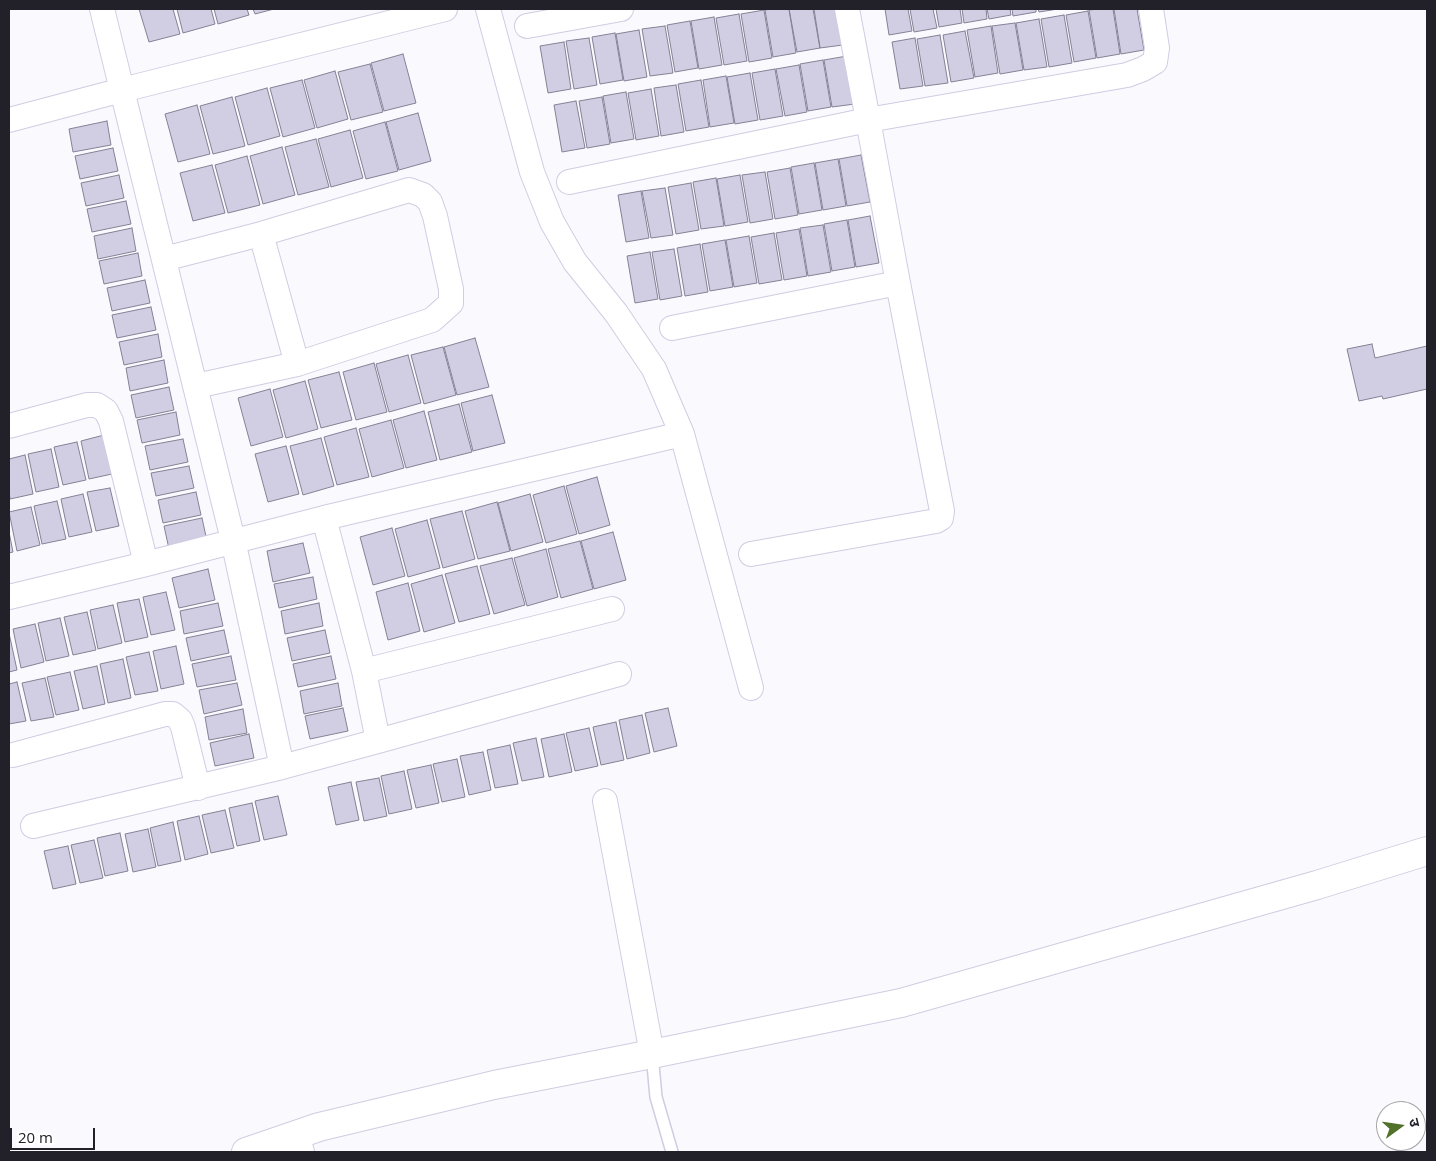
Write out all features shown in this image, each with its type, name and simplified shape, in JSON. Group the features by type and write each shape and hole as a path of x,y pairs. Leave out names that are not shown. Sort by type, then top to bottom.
{"street":[{"path":"102,9 233,540 282,767"},
{"path":"9,120 445,9"},
{"path":"488,9 532,172 552,222 574,262 616,313 654,369 682,434 751,688"},
{"path":"527,26 621,9"},
{"path":"751,554 936,521 941,518 942,511 847,9"},
{"path":"570,182 868,120 1127,75 1155,62 1157,48 1151,9"},
{"path":"164,259 261,234 409,190 424,195 430,202 435,216 451,289 452,303 432,320 297,364 196,386"},
{"path":"261,234 297,364"},
{"path":"672,328 898,283"},
{"path":"9,426 87,405 97,405 106,411 111,421 146,564"},
{"path":"9,597 146,564 233,540 682,434"},
{"path":"324,518 364,671 378,741"},
{"path":"364,671 612,609"},
{"path":"33,826 282,767 619,674"},
{"path":"13,755 165,714 173,714 180,720 183,727 198,788"},
{"path":"604,801 652,1054"},
{"path":"246,1152 299,1143 319,1127 494,1084 901,1003 1308,887 1427,851"}],"lane":[{"path":"652,1054 656,1097 672,1152"}],"building":[{"path":"139,9 173,9 180,34 149,42"},
{"path":"177,9 211,9 215,24 183,33"},
{"path":"214,9 247,9 249,15 218,24"},
{"path":"253,9 274,9 255,14"},
{"path":"789,9 796,53 773,57 765,10"},
{"path":"789,9 813,9 820,48 797,52"},
{"path":"814,9 837,9 843,45 820,48"},
{"path":"885,9 908,9 912,31 889,35"},
{"path":"910,9 933,9 937,28 914,32"},
{"path":"936,9 960,9 962,23 939,27"},
{"path":"962,9 986,9 987,19 964,23"},
{"path":"987,9 1010,9 1011,15 989,19"},
{"path":"1012,9 1036,9 1036,12 1013,16"},
{"path":"1038,9 1058,9 1039,12"},
{"path":"1113,9 1120,54 1097,58 1089,10"},
{"path":"1114,9 1137,9 1144,50 1121,54"},
{"path":"764,10 772,58 749,62 741,14"},
{"path":"1088,11 1096,58 1074,62 1066,15"},
{"path":"739,14 747,61 724,65 716,18"},
{"path":"1064,15 1072,63 1049,67 1041,19"},
{"path":"714,17 722,65 699,69 691,21"},
{"path":"1039,19 1047,67 1024,70 1016,23"},
{"path":"690,21 698,68 675,72 667,25"},
{"path":"1015,23 1023,70 1000,74 992,26"},
{"path":"665,26 673,73 650,76 642,29"},
{"path":"991,26 998,73 975,77 967,30"},
{"path":"639,30 647,77 624,81 616,34"},
{"path":"965,31 974,78 951,82 943,35"},
{"path":"615,33 623,80 600,84 592,37"},
{"path":"940,35 948,83 925,86 917,39"},
{"path":"589,38 597,85 574,89 566,41"},
{"path":"915,38 923,86 900,89 892,42"},
{"path":"564,42 571,89 548,93 540,46"},
{"path":"403,54 416,103 384,111 371,63"},
{"path":"847,56 855,104 832,107 824,60"},
{"path":"823,60 831,107 808,111 800,64"},
{"path":"370,64 383,112 351,120 338,72"},
{"path":"799,65 807,112 785,116 776,69"},
{"path":"775,69 783,116 760,120 752,73"},
{"path":"335,71 348,119 317,128 304,80"},
{"path":"750,73 758,120 735,124 727,77"},
{"path":"726,76 734,123 710,127 703,80"},
{"path":"302,80 315,128 283,137 270,88"},
{"path":"701,80 709,127 686,131 678,84"},
{"path":"676,85 684,132 661,136 654,88"},
{"path":"267,88 280,136 248,145 235,97"},
{"path":"651,89 659,136 636,140 628,93"},
{"path":"626,92 634,139 611,143 603,96"},
{"path":"232,97 245,146 213,154 200,106"},
{"path":"602,97 610,144 587,148 579,101"},
{"path":"576,101 585,148 562,152 554,105"},
{"path":"197,105 210,154 178,162 165,114"},
{"path":"418,113 431,161 399,170 386,122"},
{"path":"107,121 111,145 73,152 69,129"},
{"path":"385,122 398,171 366,179 353,131"},
{"path":"350,130 363,178 331,187 318,139"},
{"path":"316,139 329,187 298,195 285,147"},
{"path":"282,147 295,195 263,204 250,156"},
{"path":"113,148 118,171 80,179 75,156"},
{"path":"861,155 870,202 847,206 839,159"},
{"path":"247,156 260,205 228,213 215,165"},
{"path":"838,159 846,206 823,210 815,163"},
{"path":"814,163 822,210 799,214 791,167"},
{"path":"212,165 225,213 193,221 180,173"},
{"path":"790,168 798,215 775,219 767,172"},
{"path":"765,172 773,219 750,223 742,175"},
{"path":"119,175 124,198 86,206 81,183"},
{"path":"740,175 748,222 725,226 717,179"},
{"path":"716,178 724,226 701,229 693,182"},
{"path":"691,183 699,230 676,234 668,187"},
{"path":"665,188 673,235 651,238 642,191"},
{"path":"641,191 649,238 626,242 618,195"},
{"path":"126,201 131,224 92,232 87,209"},
{"path":"870,216 879,263 856,267 848,220"},
{"path":"847,220 855,267 832,271 824,224"},
{"path":"823,225 831,272 808,276 800,228"},
{"path":"132,228 136,251 98,259 94,236"},
{"path":"799,229 807,276 784,280 776,233"},
{"path":"774,233 782,280 759,284 751,237"},
{"path":"749,236 757,283 734,287 726,240"},
{"path":"725,240 733,287 710,291 702,244"},
{"path":"700,244 708,292 685,296 677,248"},
{"path":"674,249 682,296 660,300 652,252"},
{"path":"650,252 658,299 635,303 627,256"},
{"path":"138,253 142,276 104,284 99,261"},
{"path":"145,280 150,303 112,311 107,288"},
{"path":"151,307 156,330 117,338 112,315"},
{"path":"158,334 162,357 124,365 119,342"},
{"path":"475,338 489,387 457,395 444,347"},
{"path":"1372,344 1375,358 1427,346 1427,389 1383,399 1382,396 1359,401 1347,349"},
{"path":"443,347 456,395 424,404 411,355"},
{"path":"408,355 421,403 389,412 376,364"},
{"path":"164,360 168,383 130,391 126,368"},
{"path":"374,363 387,412 356,420 343,372"},
{"path":"339,372 352,420 321,428 308,380"},
{"path":"305,381 318,429 286,438 273,390"},
{"path":"169,387 174,410 136,418 131,395"},
{"path":"270,389 283,437 251,446 238,398"},
{"path":"492,395 505,443 473,451 461,403"},
{"path":"459,404 472,452 440,460 428,412"},
{"path":"424,411 437,460 406,468 393,420"},
{"path":"176,412 180,435 142,443 137,420"},
{"path":"391,420 404,468 372,477 359,429"},
{"path":"356,428 369,477 337,485 324,437"},
{"path":"104,435 112,474 89,479 81,441"},
{"path":"321,438 334,486 303,495 290,446"},
{"path":"183,439 188,462 150,470 145,446"},
{"path":"77,442 86,480 63,485 54,447"},
{"path":"286,446 299,494 268,502 255,454"},
{"path":"51,449 59,487 36,492 28,454"},
{"path":"25,455 33,494 10,499 9,459"},
{"path":"189,466 194,488 156,496 151,473"},
{"path":"597,477 610,525 579,534 566,486"},
{"path":"564,486 577,534 546,543 533,495"},
{"path":"110,488 119,526 96,531 87,492"},
{"path":"196,492 201,515 163,523 158,500"},
{"path":"83,494 92,532 69,537 61,499"},
{"path":"530,494 543,542 511,551 498,503"},
{"path":"57,501 66,539 42,544 34,506"},
{"path":"497,502 510,551 478,559 465,511"},
{"path":"31,507 40,545 17,551 9,512"},
{"path":"462,511 475,559 443,568 430,519"},
{"path":"202,518 207,541 169,549 164,526"},
{"path":"427,520 440,568 408,577 395,529"},
{"path":"392,528 405,576 373,585 360,537"},
{"path":"9,532 13,552 9,553"},
{"path":"613,532 626,580 594,589 581,541"},
{"path":"580,541 593,589 561,598 548,549"},
{"path":"303,543 310,573 273,582 267,551"},
{"path":"546,549 558,597 527,606 514,558"},
{"path":"512,558 525,605 494,614 480,566"},
{"path":"477,566 490,614 459,622 445,574"},
{"path":"208,569 215,600 179,608 172,578"},
{"path":"442,575 455,623 424,632 411,584"},
{"path":"313,577 317,599 279,608 274,584"},
{"path":"408,583 420,631 388,640 376,592"},
{"path":"166,592 175,630 151,635 143,597"},
{"path":"139,599 148,637 125,642 117,603"},
{"path":"218,603 223,626 184,634 180,611"},
{"path":"319,603 323,626 285,634 281,611"},
{"path":"113,605 122,643 98,649 90,610"},
{"path":"87,612 96,650 73,655 64,617"},
{"path":"60,618 69,656 46,661 38,623"},
{"path":"35,624 44,662 21,668 13,629"},
{"path":"224,630 229,653 191,661 186,638"},
{"path":"325,630 330,653 292,661 287,638"},
{"path":"9,633 17,670 9,672"},
{"path":"176,646 184,684 161,689 153,651"},
{"path":"149,652 158,691 135,695 126,657"},
{"path":"231,656 236,680 197,687 192,664"},
{"path":"331,656 336,679 298,687 293,664"},
{"path":"123,659 131,698 108,703 100,664"},
{"path":"97,666 105,704 83,709 74,671"},
{"path":"70,672 79,710 56,715 47,677"},
{"path":"45,678 54,717 31,721 22,683"},
{"path":"17,682 26,721 9,724 9,684"},
{"path":"237,683 242,705 204,714 199,690"},
{"path":"338,683 342,706 304,714 300,691"},
{"path":"343,708 348,731 310,739 305,716"},
{"path":"668,708 677,746 654,752 645,713"},
{"path":"243,709 247,733 209,740 205,717"},
{"path":"642,715 650,753 627,759 619,720"},
{"path":"616,722 624,760 601,765 593,727"},
{"path":"589,728 598,766 575,771 566,733"},
{"path":"249,734 254,758 215,766 210,743"},
{"path":"564,734 572,772 549,777 541,739"},
{"path":"536,738 544,777 522,781 513,743"},
{"path":"510,745 518,784 495,788 487,750"},
{"path":"483,752 491,790 469,795 460,756"},
{"path":"457,759 465,797 442,802 433,764"},
{"path":"431,765 439,803 416,808 407,770"},
{"path":"404,771 412,809 389,814 381,776"},
{"path":"379,778 387,816 364,821 356,782"},
{"path":"351,782 359,820 336,825 328,787"},
{"path":"278,796 287,835 264,840 255,801"},
{"path":"252,803 260,841 237,846 229,808"},
{"path":"225,810 234,848 211,853 202,815"},
{"path":"199,816 208,854 185,860 177,821"},
{"path":"173,822 181,861 158,866 150,828"},
{"path":"148,829 156,867 133,872 125,834"},
{"path":"120,833 128,871 105,876 97,838"},
{"path":"94,840 103,878 80,883 71,845"},
{"path":"68,846 76,884 53,889 44,851"}]}
